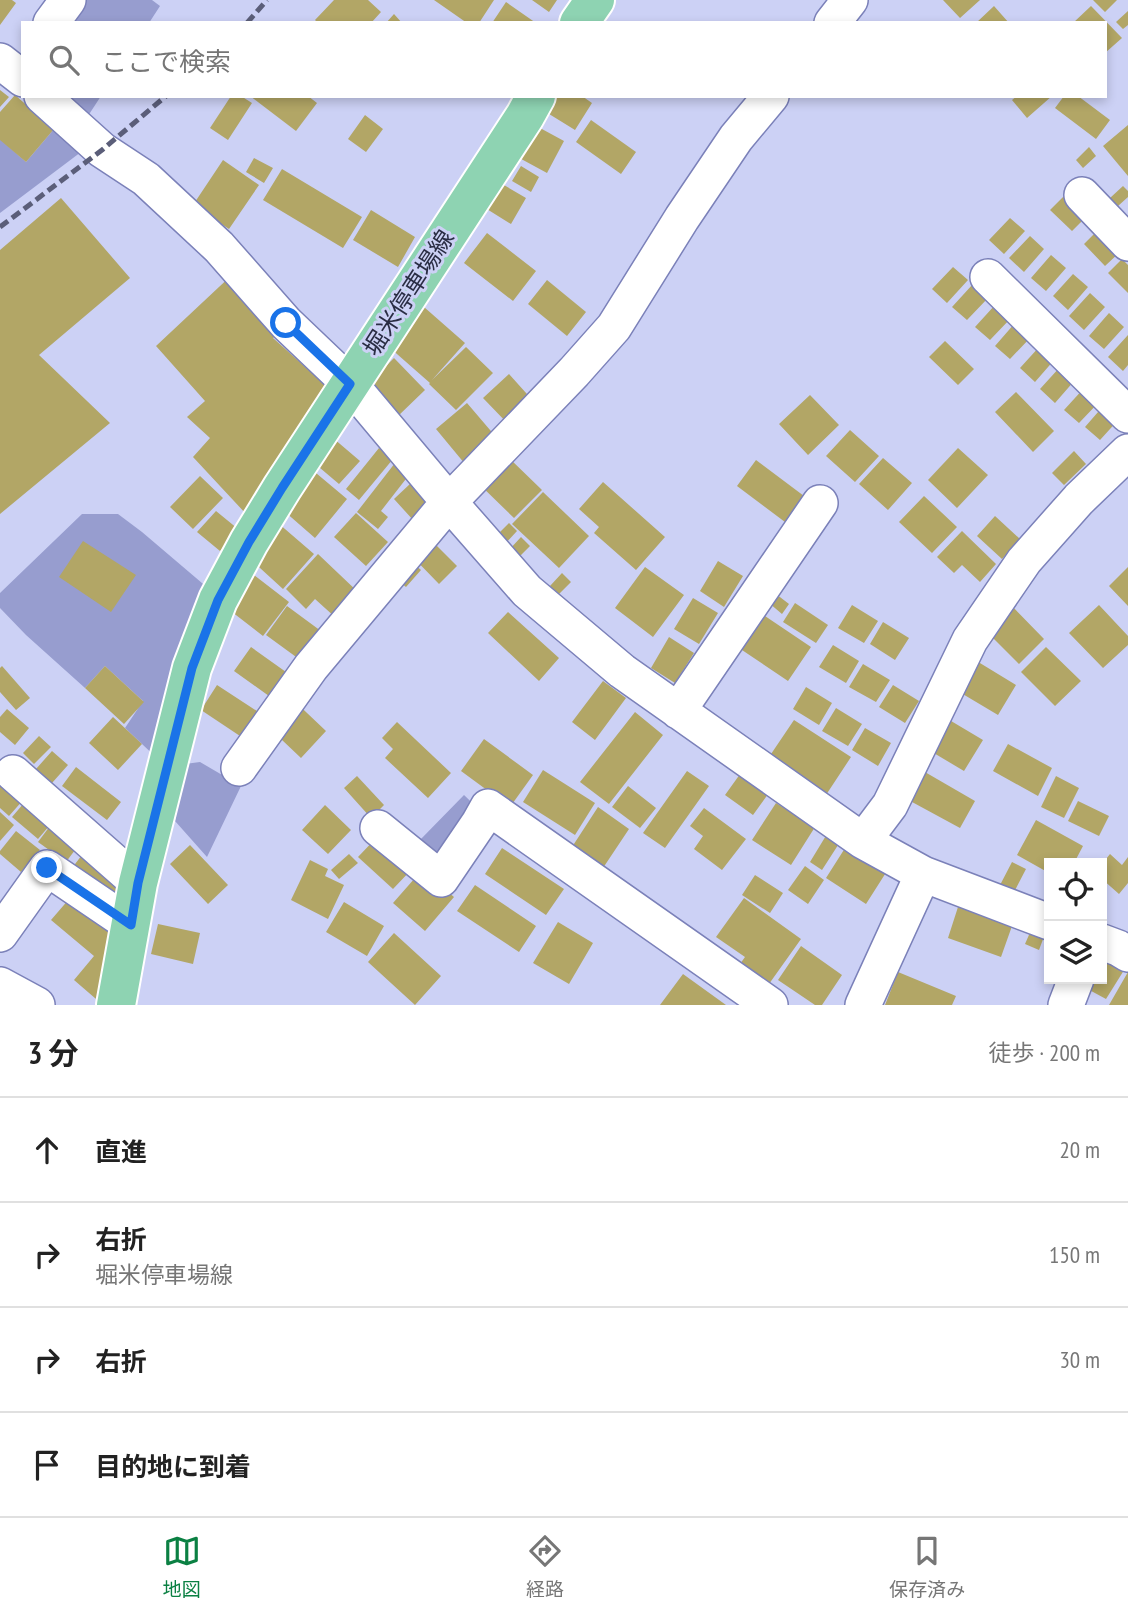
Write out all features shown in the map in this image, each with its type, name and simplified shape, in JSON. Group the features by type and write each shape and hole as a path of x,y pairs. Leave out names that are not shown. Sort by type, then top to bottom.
{"main road":[{"path":"580,21 595,0"},
{"name":"堀米停車場線","path":"119,1003 138,883 192,668 218,600 282,488 535,98"}],"street":[{"path":"52,21 68,0"},
{"path":"834,21 850,0"},
{"path":"44,98 102,150 146,179 219,247 286,323 350,384 527,591 622,671 863,841 923,874 1046,921"},
{"path":"239,768 311,667 449,502 575,372 614,327 736,138 769,98"},
{"path":"1082,195 1128,243"},
{"path":"988,277 1128,415"},
{"path":"863,841 890,805 970,640 1024,561 1079,499 1128,452"},
{"path":"678,711 820,503"},
{"path":"13,773 138,883"},
{"path":"379,828 441,879 488,807 770,1005"},
{"path":"0,934 10,897 47,868 131,925"},
{"path":"863,1005 923,874"},
{"path":"1107,944 1128,954"},
{"path":"1066,1005 1074,984"},
{"path":"0,985 37,1005"}],"shaded area":[{"path":"77,0 152,0 160,6 150,21 59,21"},
{"path":"60,98 100,98 86,119"},
{"path":"54,129 85,149 0,213 0,139 26,162"},
{"path":"82,514 118,514 209,589 159,760 125,728 143,701 105,666 85,688 0,608 0,593"},
{"path":"200,762 241,786 207,857 175,821 185,764"},
{"path":"464,795 492,822 443,862 420,840"}],"building":[{"path":"0,0 12,0 16,3 0,25"},
{"path":"334,0 368,0 381,12 373,21 315,20"},
{"path":"434,0 494,0 480,21 464,21"},
{"path":"532,0 557,0 549,12"},
{"path":"943,0 980,0 960,18"},
{"path":"1093,0 1117,0 1105,12"},
{"path":"506,2 533,21 493,21"},
{"path":"994,6 1007,21 978,21"},
{"path":"1091,6 1106,21 1075,21"},
{"path":"1128,11 1128,25 1123,29 1116,22"},
{"path":"394,14 400,21 388,21"},
{"path":"1107,23 1122,38 1107,51"},
{"path":"0,90 9,97 0,107"},
{"path":"15,95 54,129 26,162 0,140 0,112"},
{"path":"230,98 244,98 252,103 228,140 210,128"},
{"path":"253,98 311,98 317,103 296,131"},
{"path":"548,98 585,98 592,103 575,130 541,109"},
{"path":"1014,98 1050,98 1027,118 1012,100"},
{"path":"1062,98 1081,98 1110,120 1096,139 1055,108"},
{"path":"365,115 383,129 366,152 348,139"},
{"path":"591,120 636,152 621,174 576,142"},
{"path":"529,122 564,141 547,173 512,154"},
{"path":"1128,125 1128,176 1103,146"},
{"path":"1089,147 1096,156 1083,168 1076,160"},
{"path":"254,158 273,168 264,183 246,172"},
{"path":"223,160 259,185 229,229 193,205"},
{"path":"521,166 539,177 531,192 512,181"},
{"path":"282,169 362,217 343,248 263,200"},
{"path":"497,181 526,198 511,224 482,206"},
{"path":"1123,186 1128,191 1128,197 1118,206 1110,198"},
{"path":"1064,196 1086,217 1072,231 1050,210"},
{"path":"61,198 130,278 39,355 110,423 0,514 0,250"},
{"path":"371,210 415,237 398,267 353,240"},
{"path":"1010,218 1025,231 1004,254 989,240"},
{"path":"1098,230 1120,252 1105,266 1084,244"},
{"path":"487,233 536,271 513,301 464,263"},
{"path":"1030,236 1044,249 1024,272 1009,258"},
{"path":"1051,255 1066,268 1046,291 1031,278"},
{"path":"1122,259 1128,265 1128,293 1108,273"},
{"path":"953,267 968,280 947,303 932,289"},
{"path":"235,272 284,328 273,338 332,391 247,515 193,457 210,438 187,417 205,401 156,346"},
{"path":"1073,274 1088,287 1068,310 1053,296"},
{"path":"547,280 586,312 567,336 528,304"},
{"path":"973,284 988,298 967,320 952,307"},
{"path":"1090,293 1105,307 1084,330 1069,316"},
{"path":"995,305 1011,318 990,340 975,327"},
{"path":"424,307 465,343 432,380 466,347 493,373 456,410 389,347"},
{"path":"1109,313 1124,327 1104,349 1089,336"},
{"path":"1015,323 1031,337 1010,359 995,346"},
{"path":"1128,335 1128,365 1123,371 1108,357"},
{"path":"945,341 974,369 958,385 929,357"},
{"path":"1040,346 1055,359 1035,382 1020,368"},
{"path":"394,358 425,390 397,417 366,386"},
{"path":"1060,367 1075,380 1055,403 1040,389"},
{"path":"509,374 535,403 510,426 483,398"},
{"path":"1085,387 1100,401 1079,423 1064,410"},
{"path":"1016,392 1054,431 1033,452 995,412"},
{"path":"810,395 839,425 808,455 779,424"},
{"path":"467,403 496,437 465,464 436,429"},
{"path":"1105,404 1120,418 1100,440 1085,427"},
{"path":"850,430 879,456 855,482 826,456"},
{"path":"333,438 360,461 339,484 313,462"},
{"path":"379,448 393,459 359,500 346,489"},
{"path":"958,448 988,475 957,508 928,480"},
{"path":"1074,451 1086,464 1064,485 1052,473"},
{"path":"504,453 542,490 514,518 476,481"},
{"path":"883,458 912,483 888,510 859,484"},
{"path":"756,460 804,496 785,522 737,486"},
{"path":"395,463 409,475 381,511 388,517 378,529 357,512"},
{"path":"316,473 347,499 315,538 284,511"},
{"path":"200,476 223,498 193,529 170,507"},
{"path":"603,482 665,537 636,570 594,533 599,527 579,509"},
{"path":"411,483 432,505 414,521 394,499"},
{"path":"543,492 589,536 559,568 512,524"},
{"path":"924,496 957,527 932,553 899,522"},
{"path":"216,511 238,529 220,551 197,532"},
{"path":"356,513 388,542 366,566 334,537"},
{"path":"995,516 1020,539 1002,559 977,536"},
{"path":"278,523 314,554 283,589 248,557"},
{"path":"509,523 517,531 505,544 496,536"},
{"path":"962,531 996,564 980,582 962,565 954,573 937,557"},
{"path":"424,533 457,566 439,584 406,550"},
{"path":"521,537 530,546 518,558 509,550"},
{"path":"83,541 136,575 111,612 59,577"},
{"path":"318,554 359,593 336,618 315,599 306,609 286,589"},
{"path":"404,555 421,570 406,587 388,572"},
{"path":"718,561 743,576 724,607 700,591"},
{"path":"645,567 684,595 653,637 615,608"},
{"path":"1128,567 1128,606 1109,586"},
{"path":"249,571 289,602 263,636 223,605"},
{"path":"562,573 571,582 559,594 550,586"},
{"path":"776,594 789,604 782,614 769,603"},
{"path":"693,598 718,613 699,644 674,629"},
{"path":"795,603 828,625 816,643 783,622"},
{"path":"1010,604 1044,639 1019,664 984,629"},
{"path":"852,605 878,621 864,643 838,628"},
{"path":"1099,605 1128,636 1128,645 1103,668 1069,633"},
{"path":"287,606 325,634 303,662 266,635"},
{"path":"508,612 559,658 539,681 488,633"},
{"path":"762,614 811,647 788,681 739,648"},
{"path":"883,622 909,638 895,660 870,644"},
{"path":"669,637 694,653 675,683 651,668"},
{"path":"833,645 859,661 846,683 819,667"},
{"path":"251,647 286,672 269,696 234,671"},
{"path":"1046,647 1081,681 1055,706 1021,672"},
{"path":"975,660 1016,685 998,715 956,690"},
{"path":"863,664 890,680 876,702 849,687"},
{"path":"2,666 30,698 16,710 0,692"},
{"path":"105,666 144,702 124,724 85,688"},
{"path":"603,681 626,698 595,740 572,722"},
{"path":"217,685 260,713 243,738 201,710"},
{"path":"893,685 919,701 905,723 879,707"},
{"path":"806,687 832,703 819,725 793,709"},
{"path":"287,694 326,731 301,758 262,721"},
{"path":"836,708 862,724 848,746 822,731"},
{"path":"7,709 29,728 15,745 0,732 0,717"},
{"path":"635,712 663,735 609,804 580,782"},
{"path":"941,715 983,740 964,771 922,746"},
{"path":"113,717 142,744 118,770 89,743"},
{"path":"794,720 851,757 826,795 769,757"},
{"path":"397,722 451,773 428,798 385,758 393,749 382,738"},
{"path":"865,728 891,743 878,766 852,750"},
{"path":"39,736 51,747 34,764 23,753"},
{"path":"484,739 533,775 510,807 461,771"},
{"path":"1008,744 1052,768 1038,796 993,771"},
{"path":"52,751 68,765 52,783 36,769"},
{"path":"76,767 121,802 107,820 62,786"},
{"path":"918,768 975,801 960,828 901,796"},
{"path":"543,770 595,803 575,835 523,802"},
{"path":"743,770 771,790 753,815 725,795"},
{"path":"687,771 709,786 665,848 643,833"},
{"path":"357,776 384,805 371,818 344,788"},
{"path":"1056,776 1079,788 1064,818 1041,807"},
{"path":"0,778 24,799 9,816 0,808"},
{"path":"628,786 656,808 640,828 612,807"},
{"path":"1078,801 1109,816 1099,836 1068,821"},
{"path":"24,803 50,825 38,839 12,817"},
{"path":"776,803 815,827 791,865 752,840"},
{"path":"325,805 351,830 328,854 302,830"},
{"path":"598,807 629,829 603,868 572,847"},
{"path":"704,808 746,839 722,870 694,849 703,836 690,826"},
{"path":"0,812 14,825 0,841"},
{"path":"1036,820 1083,846 1077,858 1044,858 1044,870 1017,855"},
{"path":"50,826 78,846 66,862 38,842"},
{"path":"16,831 40,850 21,872 0,854"},
{"path":"827,834 840,842 822,870 810,862"},
{"path":"378,836 412,869 393,889 358,857"},
{"path":"190,845 228,885 208,904 170,864"},
{"path":"847,845 887,871 866,904 826,878"},
{"path":"502,848 564,889 546,915 485,874"},
{"path":"85,851 135,889 121,906 72,868"},
{"path":"349,854 358,863 339,879 331,870"},
{"path":"1110,854 1122,865 1128,857 1128,883 1119,894 1107,883 1107,858"},
{"path":"310,860 328,869 325,876 344,885 328,919 291,900"},
{"path":"1012,862 1026,869 1013,894 999,887"},
{"path":"805,866 824,880 808,904 788,890"},
{"path":"422,870 454,897 425,931 393,903"},
{"path":"755,875 783,893 770,913 742,895"},
{"path":"475,885 536,926 519,952 457,911"},
{"path":"76,891 128,935 103,1005 74,980 94,956 51,920"},
{"path":"744,898 801,939 764,991 735,971 745,957 716,937"},
{"path":"344,902 384,926 367,956 326,932"},
{"path":"958,907 1012,926 1001,957 948,938"},
{"path":"558,922 593,943 569,984 533,963"},
{"path":"158,924 200,933 193,964 151,954"},
{"path":"1032,928 1044,934 1039,950 1025,944"},
{"path":"394,933 441,976 415,1005 368,962"},
{"path":"801,946 842,975 822,1005 815,1005 778,980"},
{"path":"1107,957 1126,967 1106,999 1082,986 1107,984"},
{"path":"898,972 956,996 952,1005 885,1005"},
{"path":"1128,972 1128,1005 1109,1005"},
{"path":"683,974 726,1005 660,1005"}],"railway":[{"path":"249,21 267,0"},
{"path":"0,227 102,150 164,98"}],"route":[{"path":"47,868 131,925 138,883 192,668 218,600 282,488 350,384 286,323"}]}
